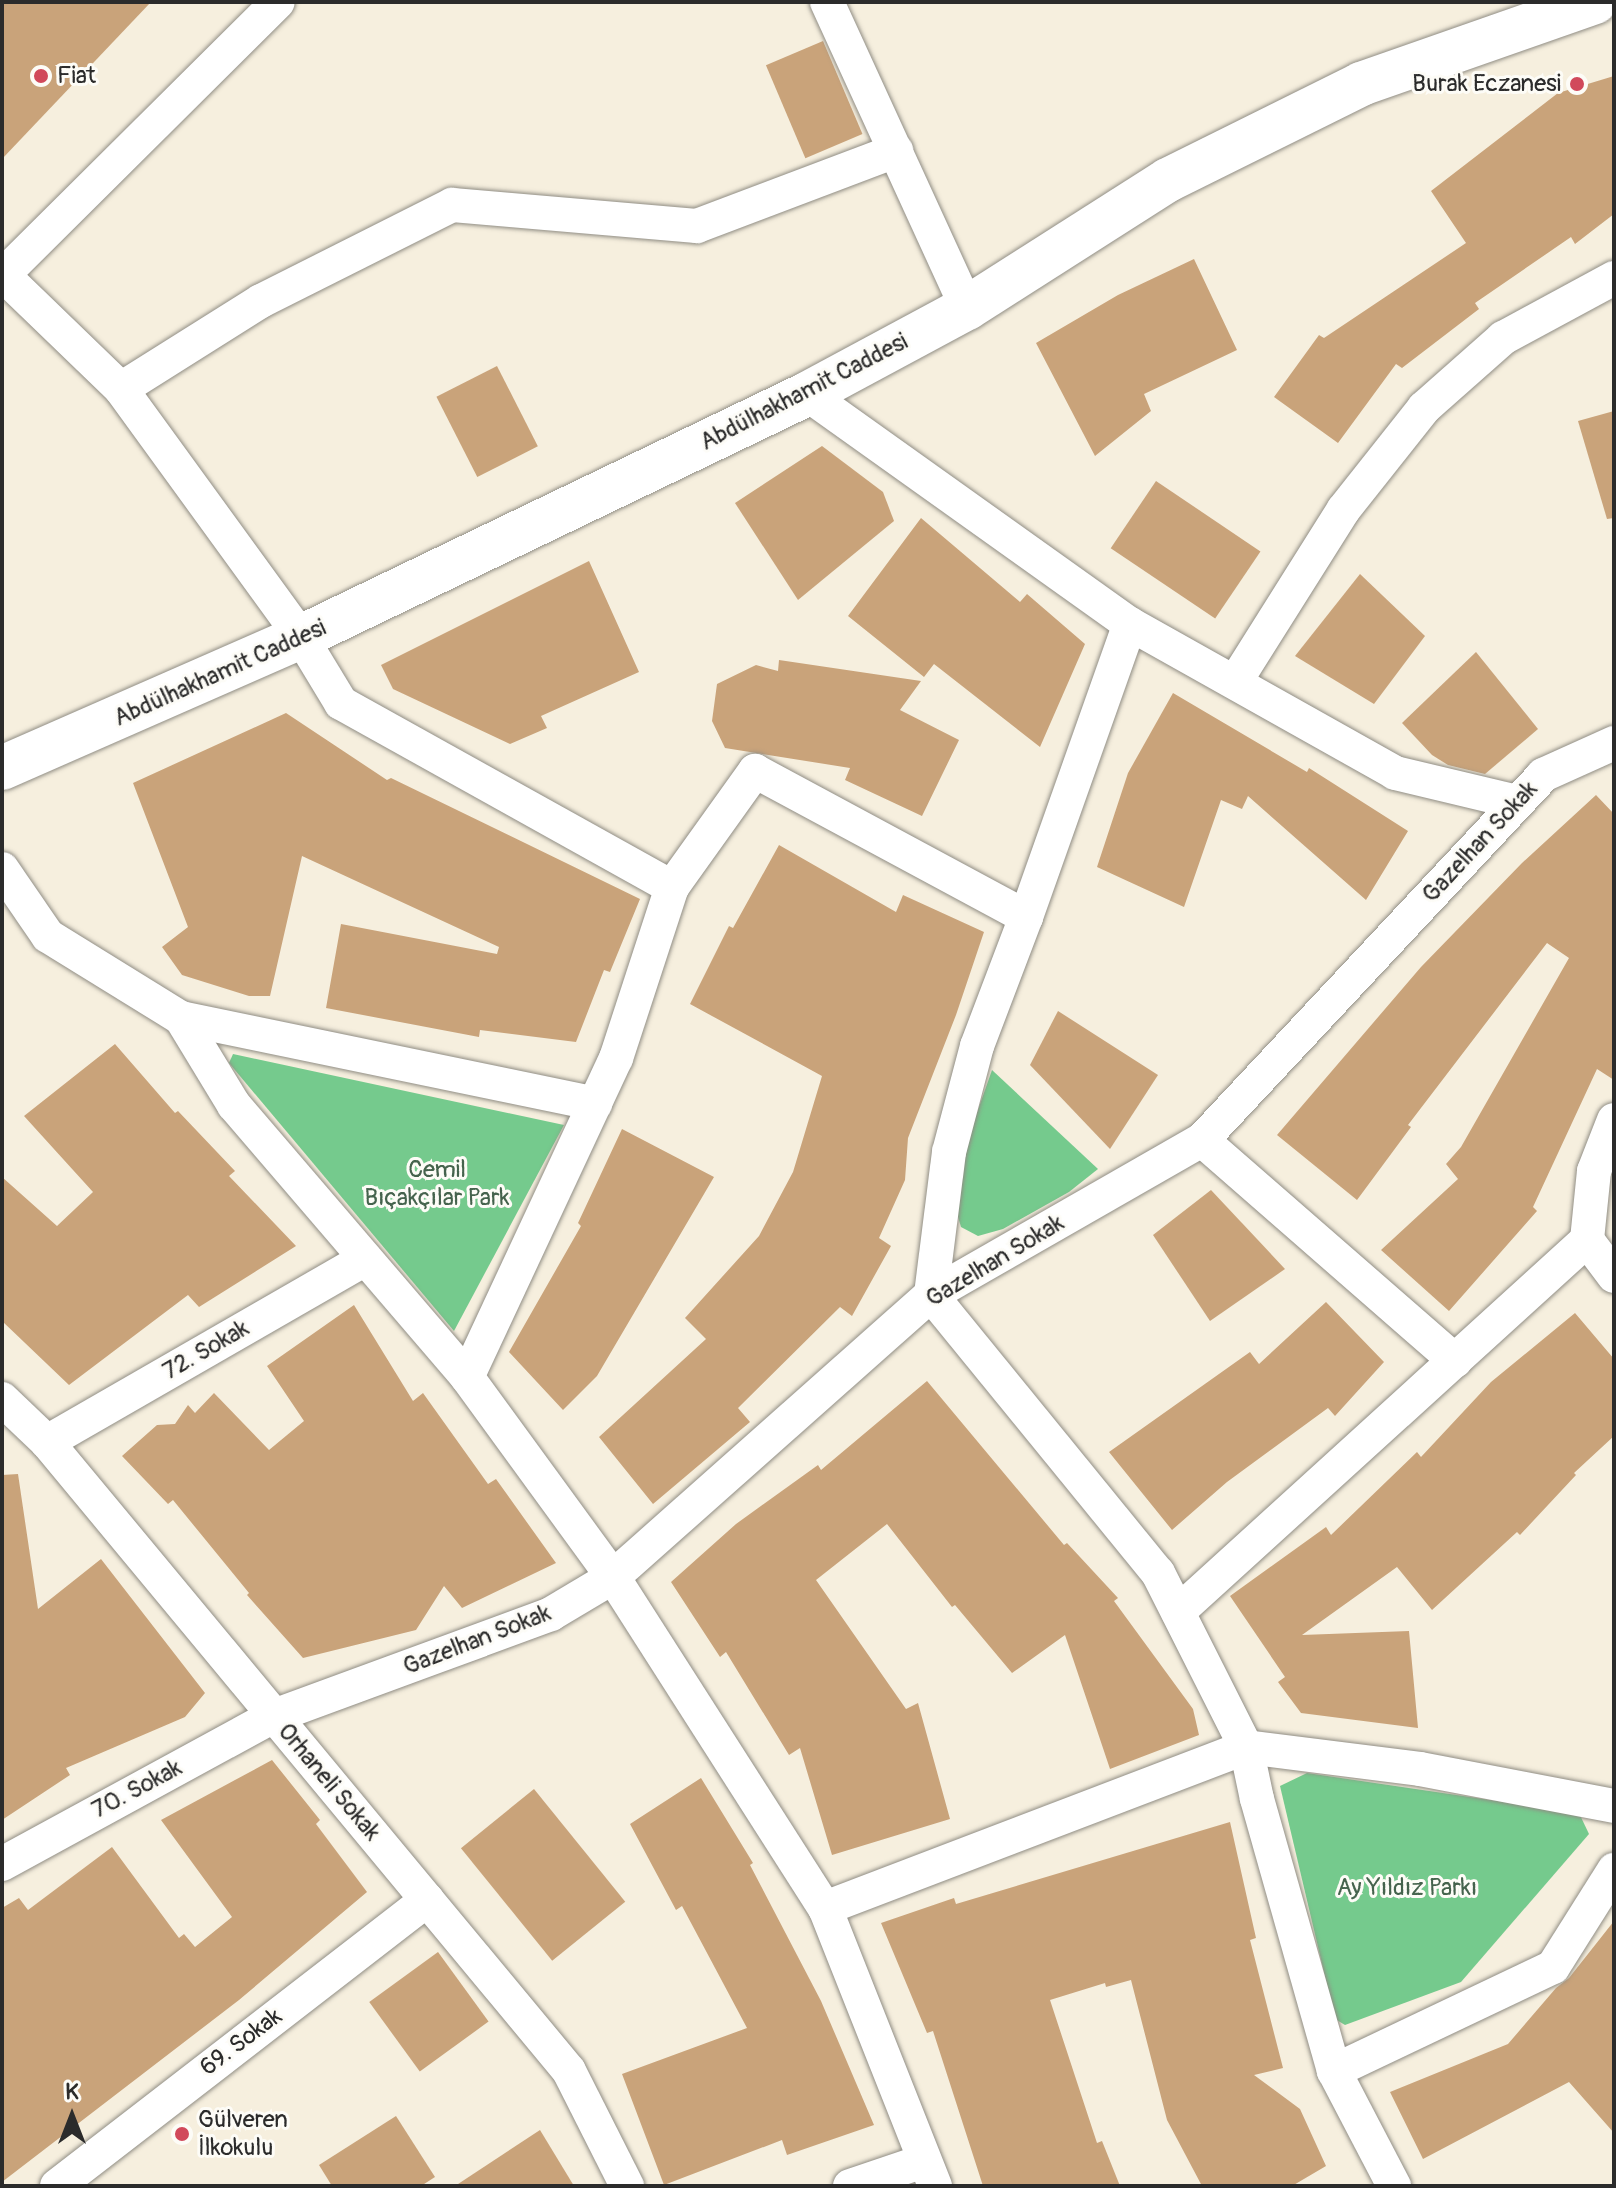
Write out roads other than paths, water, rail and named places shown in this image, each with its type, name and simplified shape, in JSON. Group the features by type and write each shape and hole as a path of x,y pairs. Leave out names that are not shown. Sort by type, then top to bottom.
{"main road":[{"name":"Abdülhakhamit Caddesi","path":"2,768 301,637 807,394 967,308 1168,180 1361,84 1595,2"}],"street":[{"path":"278,2 2,275 121,389 301,637 341,703 672,887"},
{"path":"827,2 967,308"},
{"path":"121,389 261,301 452,205 697,226 896,151"},
{"path":"1235,682 1344,509 1424,408 1503,338 1614,278"},
{"path":"807,394 1130,624 1395,773 1517,802"},
{"path":"1130,624 977,1046 949,1152 931,1295 1158,1573 1246,1747 1257,1799 1334,2071 1394,2186"},
{"name":"Gazelhan Sokak","path":"274,1716 551,1614 613,1577 931,1295 1202,1140 1543,775 1614,743"},
{"path":"467,1377 616,1058 672,887 755,771 1026,917"},
{"path":"2,869 48,936 181,1018 595,1104"},
{"path":"181,1018 234,1105 467,1377 613,1577 825,1908 930,2173 850,2186"},
{"path":"1178,1612 1587,1240 1594,1171 1614,1120"},
{"path":"1202,1140 1455,1361"},
{"path":"1587,1240 1614,1276"},
{"name":"72. Sokak","path":"47,1442 365,1259"},
{"name":"Orhaneli Sokak","path":"5,1406 47,1442 569,2071 627,2186"},
{"name":"70. Sokak","path":"2,1864 274,1716"},
{"path":"825,1908 1246,1747 1420,1769 1614,1806"},
{"path":"1334,2071 1553,1967 1614,1870"},
{"name":"69. Sokak","path":"57,2186 427,1900"}],"place":[{"name":"Fiat","path":"41,76"},
{"name":"Burak Eczanesi","path":"1577,84"},
{"name":"Gülveren İlkokulu","path":"182,2134"}],"park label":[{"name":"Cemil Bıçakçılar Park","path":"437,1184"},
{"name":"Ay Yıldız Parkı","path":"1407,1888"}]}
